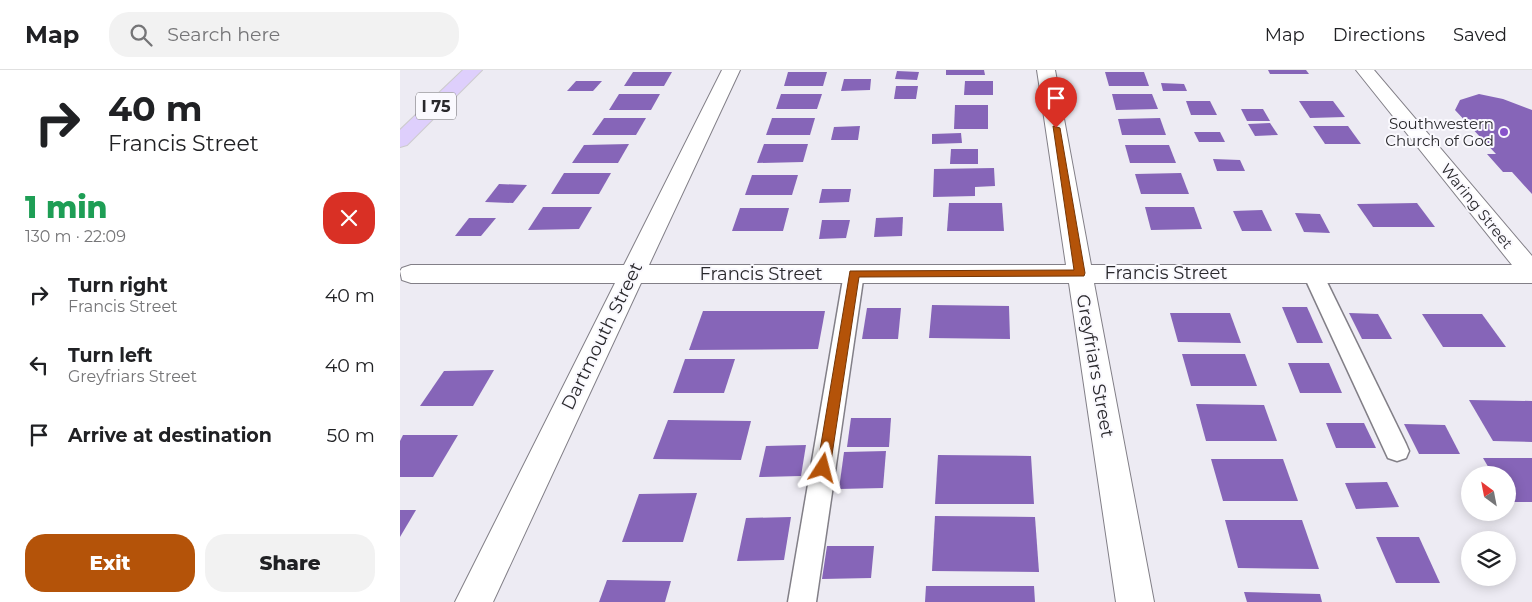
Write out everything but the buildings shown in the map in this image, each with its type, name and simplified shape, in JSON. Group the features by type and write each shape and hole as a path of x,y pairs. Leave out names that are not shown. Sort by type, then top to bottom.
{"highway":[{"name":"I 75","path":"400,141 473,70"}],"street":[{"name":"Dartmouth Street","path":"474,602 730,70"},
{"name":"Greyfriars Street","path":"1046,70 1135,602"},
{"name":"Waring Street","path":"1365,70 1532,274"},
{"name":"Francis Street","path":"411,274 1532,274"}],"lane":[{"path":"802,602 854,274"},
{"path":"1313,274 1397,451"}],"place":[{"name":"Southwestern Church of God","path":"1504,132"}],"route":[{"path":"823,468 854,274 1080,273 1056,128"}]}
